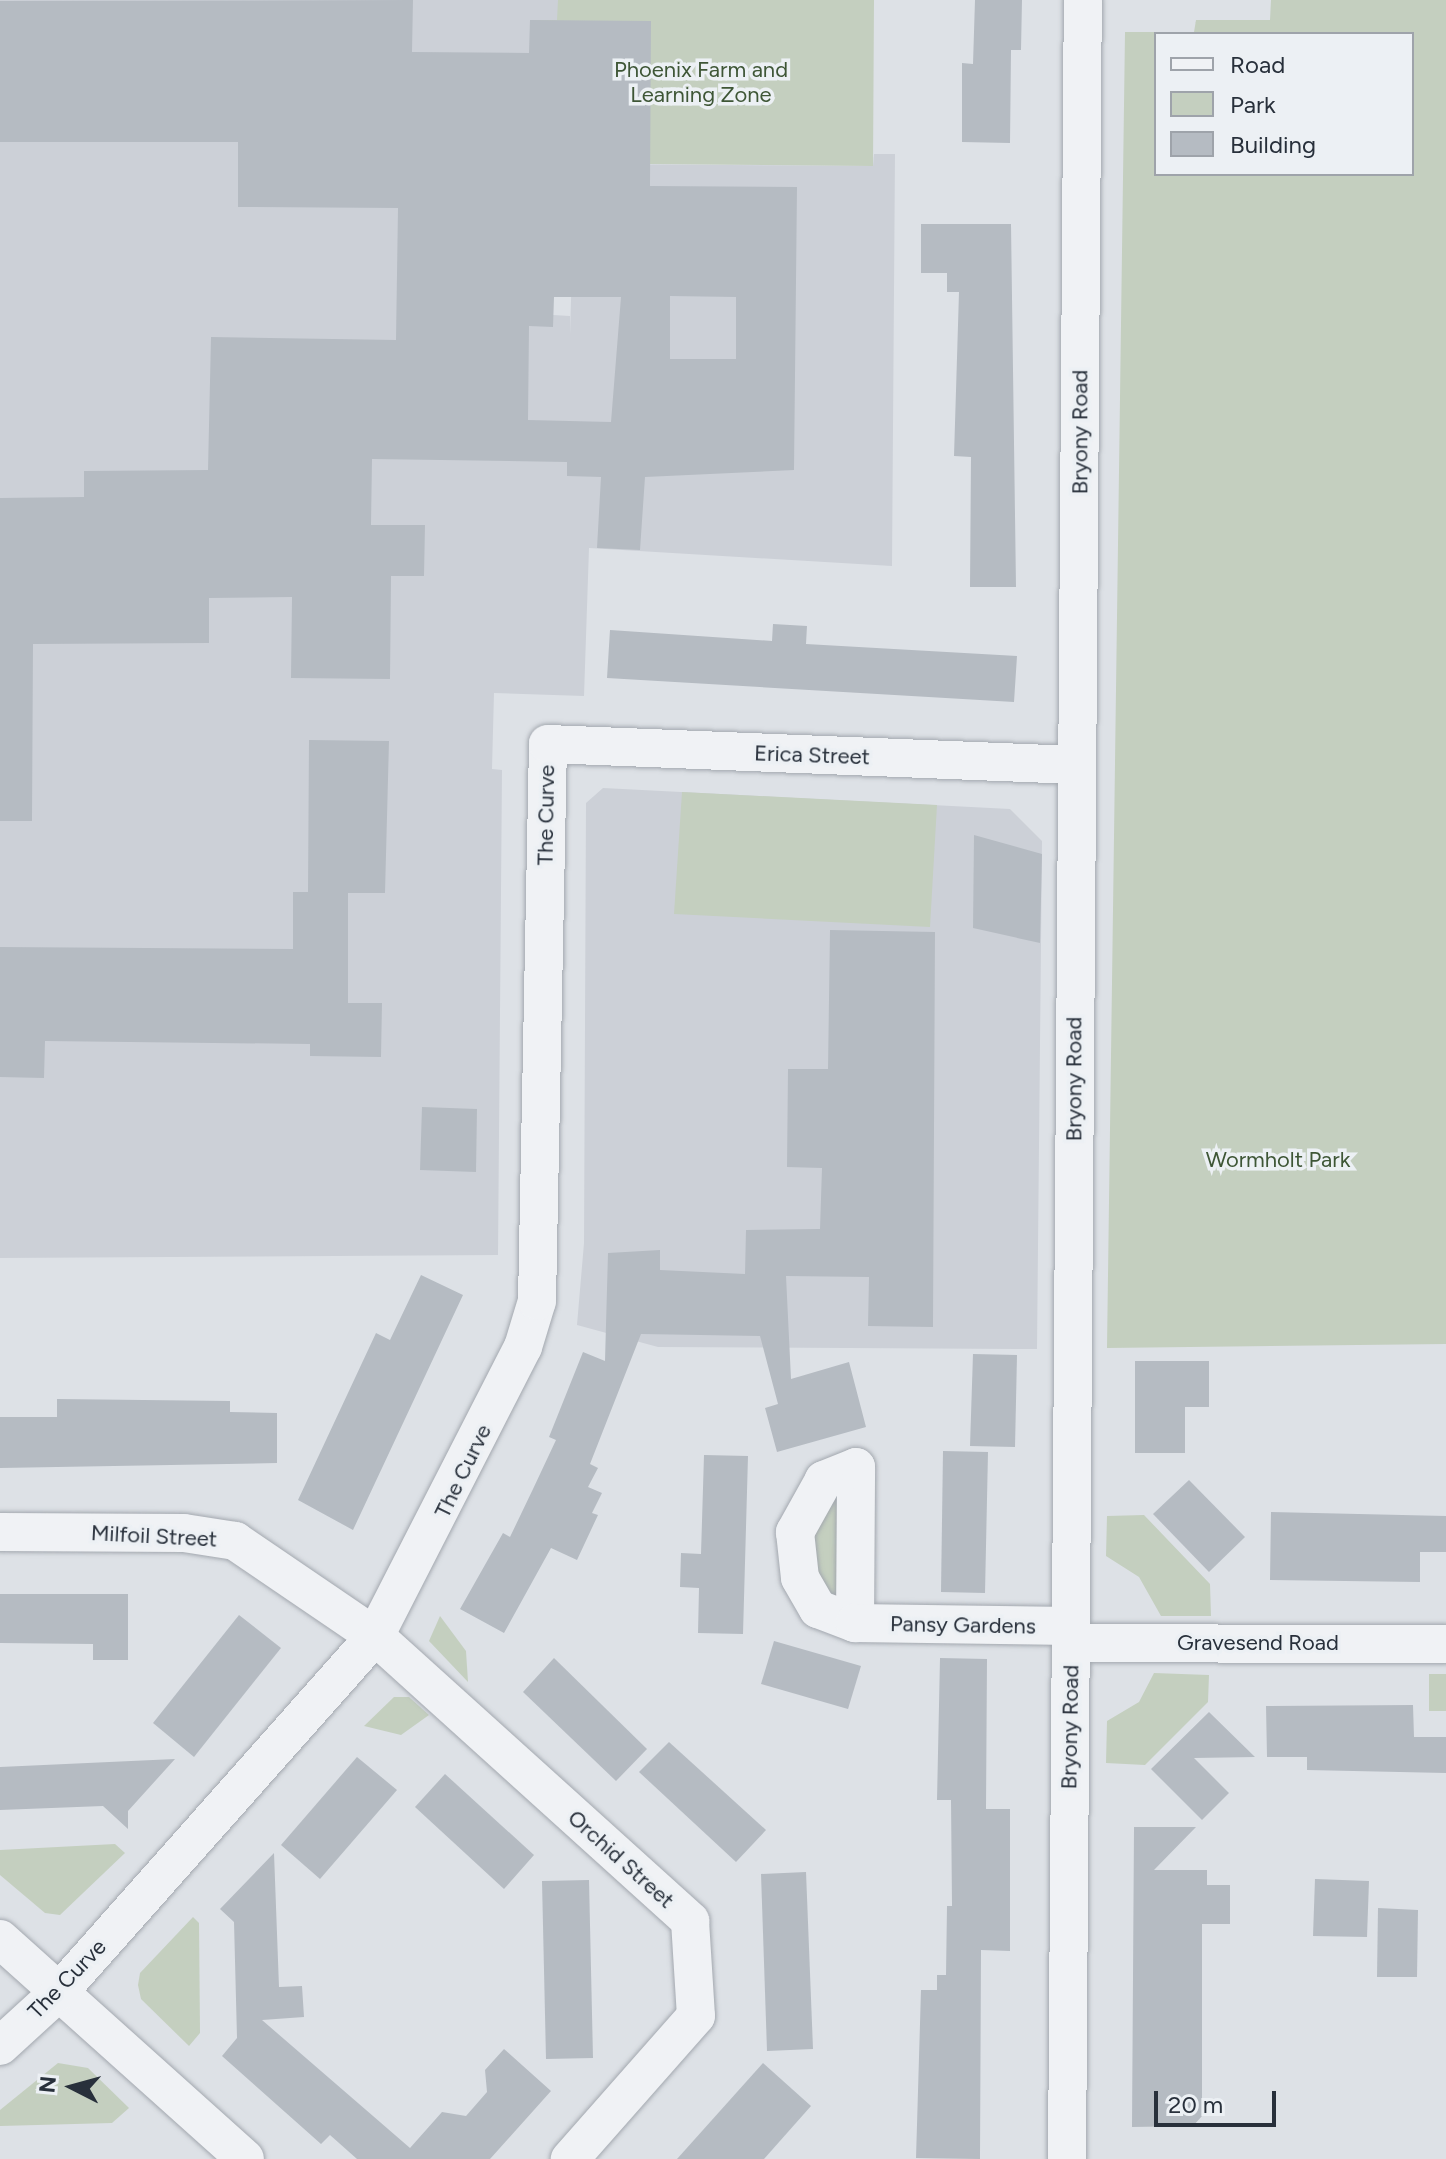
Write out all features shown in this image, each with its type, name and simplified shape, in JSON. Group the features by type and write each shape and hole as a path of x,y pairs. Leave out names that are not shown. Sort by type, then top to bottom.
{"street":[{"name":"Bryony Road","path":"1067,2159 1083,0"},
{"name":"Erica Street","path":"548,744 1076,765"},
{"name":"The Curve","path":"0,2046 59,1992 375,1636 474,1450 523,1347 537,1301 548,744"},
{"name":"Milfoil Street","path":"0,1532 184,1533 235,1541 375,1636"},
{"name":"Pansy Gardens","path":"855,1623 1071,1634"},
{"name":"Gravesend Road","path":"1071,1634 1446,1644"},
{"name":"Orchid Street","path":"375,1636 690,1921 696,2016 570,2159"},
{"path":"0,1939 245,2159"}],"shaded area":[{"path":"0,0 558,0 558,20 530,20 553,315 570,316 570,335 575,164 873,166 874,154 895,154 892,566 589,548 584,696 494,693 492,769 502,770 498,1255 0,1258"},
{"path":"603,788 1010,809 1042,841 1037,1349 658,1347 577,1325 584,1243 586,803"}],"green space":[{"name":"Phoenix Farm and Learning Zone","path":"558,0 874,0 873,166 534,163 530,20 557,20"},
{"name":"Wormholt Park","path":"1271,0 1446,0 1446,1344 1107,1348 1125,32 1154,32 1154,176 1414,176 1414,32 1194,32 1196,20 1270,20"},
{"path":"682,792 937,805 930,927 674,914"},
{"path":"837,1487 847,1601 812,1586 803,1560"},
{"path":"1144,1515 1210,1584 1211,1616 1161,1616 1139,1577 1106,1556 1107,1516"},
{"path":"440,1616 466,1651 468,1682 429,1641"},
{"path":"1154,1673 1209,1675 1208,1702 1145,1765 1106,1763 1107,1721 1139,1702"},
{"path":"1429,1674 1446,1674 1446,1711 1429,1711"},
{"path":"394,1697 409,1697 429,1715 401,1735 364,1726"},
{"path":"115,1844 125,1853 60,1915 45,1913 0,1875 0,1850"},
{"path":"193,1917 199,1923 200,2033 189,2046 141,1999 138,1985 140,1973"},
{"path":"58,2063 88,2068 129,2108 112,2123 0,2126 0,2110"}],"building":[{"path":"413,0 412,52 529,53 530,20 651,21 650,186 797,187 794,470 645,477 640,550 597,548 601,477 567,476 567,462 372,459 371,525 425,525 424,576 391,576 390,679 291,678 292,597 209,598 209,643 33,644 32,821 0,821 0,498 84,497 84,471 208,470 211,337 396,340 398,208 238,207 238,142 0,142 0,1","holes":["670,296 736,297 736,359 670,359","554,297 621,297 611,422 528,420 529,326 553,327"]},
{"path":"975,0 1022,0 1021,50 1011,50 1010,143 962,142 962,63 973,64"},
{"path":"921,224 1011,224 1016,587 970,587 971,457 954,456 959,292 947,292 947,273 921,273"},
{"path":"773,624 807,626 806,644 1017,656 1014,702 607,678 610,630 772,641"},
{"path":"309,740 389,741 385,893 348,893 348,1003 382,1003 381,1057 310,1056 310,1044 45,1041 44,1078 0,1077 0,947 293,949 293,892 308,892"},
{"path":"974,835 1042,854 1040,943 973,928"},
{"path":"830,930 935,932 933,1327 868,1326 869,1277 786,1276 791,1379 849,1362 866,1427 777,1452 765,1408 778,1404 760,1336 641,1334 590,1464 598,1468 588,1487 602,1493 592,1513 598,1515 577,1560 551,1548 504,1633 460,1609 503,1533 510,1537 533,1489 556,1440 549,1437 583,1352 605,1361 608,1253 660,1250 660,1270 745,1274 746,1230 820,1229 822,1168 787,1167 788,1069 828,1069"},
{"path":"422,1107 477,1109 476,1172 420,1170"},
{"path":"421,1275 463,1295 353,1530 298,1500 376,1333 390,1340"},
{"path":"973,1354 1017,1355 1015,1447 970,1446"},
{"path":"1135,1361 1209,1361 1209,1407 1185,1407 1185,1453 1135,1453"},
{"path":"57,1399 230,1401 230,1412 277,1413 277,1463 0,1468 0,1417 57,1417"},
{"path":"943,1451 988,1452 985,1593 941,1592"},
{"path":"704,1455 748,1456 743,1634 698,1633 699,1588 680,1587 681,1553 701,1554"},
{"path":"1189,1480 1245,1537 1209,1572 1153,1514"},
{"path":"1271,1512 1446,1516 1446,1552 1420,1552 1420,1582 1270,1580"},
{"path":"0,1594 128,1594 128,1660 93,1660 93,1644 0,1643"},
{"path":"239,1615 281,1648 194,1757 153,1723"},
{"path":"774,1641 861,1666 848,1709 761,1684"},
{"path":"554,1658 647,1749 616,1781 523,1692"},
{"path":"940,1658 987,1659 986,1809 1010,1809 1010,1951 981,1950 980,2159 916,2158 921,1990 937,1990 937,1975 946,1975 947,1906 952,1906 951,1800 937,1800"},
{"path":"1413,1705 1414,1737 1446,1737 1446,1773 1307,1770 1307,1757 1267,1757 1266,1706"},
{"path":"1209,1712 1255,1757 1194,1758 1229,1793 1202,1820 1151,1769"},
{"path":"669,1742 766,1830 736,1862 639,1772"},
{"path":"357,1757 397,1790 320,1879 281,1845"},
{"path":"175,1759 128,1811 128,1829 103,1806 0,1810 0,1767"},
{"path":"445,1774 534,1855 504,1889 415,1807"},
{"path":"1134,1827 1196,1827 1154,1870 1207,1870 1207,1885 1230,1885 1230,1924 1202,1924 1202,2116 1193,2126 1132,2127"},
{"path":"274,1853 279,1987 302,1986 304,2017 262,2020 410,2148 442,2112 466,2116 487,2092 485,2070 504,2049 551,2091 490,2159 357,2159 330,2135 321,2144 222,2056 237,2038 234,1922 220,1909"},
{"path":"806,1872 813,2049 767,2051 761,1874"},
{"path":"1315,1879 1369,1881 1367,1937 1313,1936"},
{"path":"589,1880 593,2058 546,2059 542,1881"},
{"path":"1378,1908 1418,1910 1417,1977 1377,1977"},
{"path":"763,2063 811,2106 764,2159 677,2159"}]}
